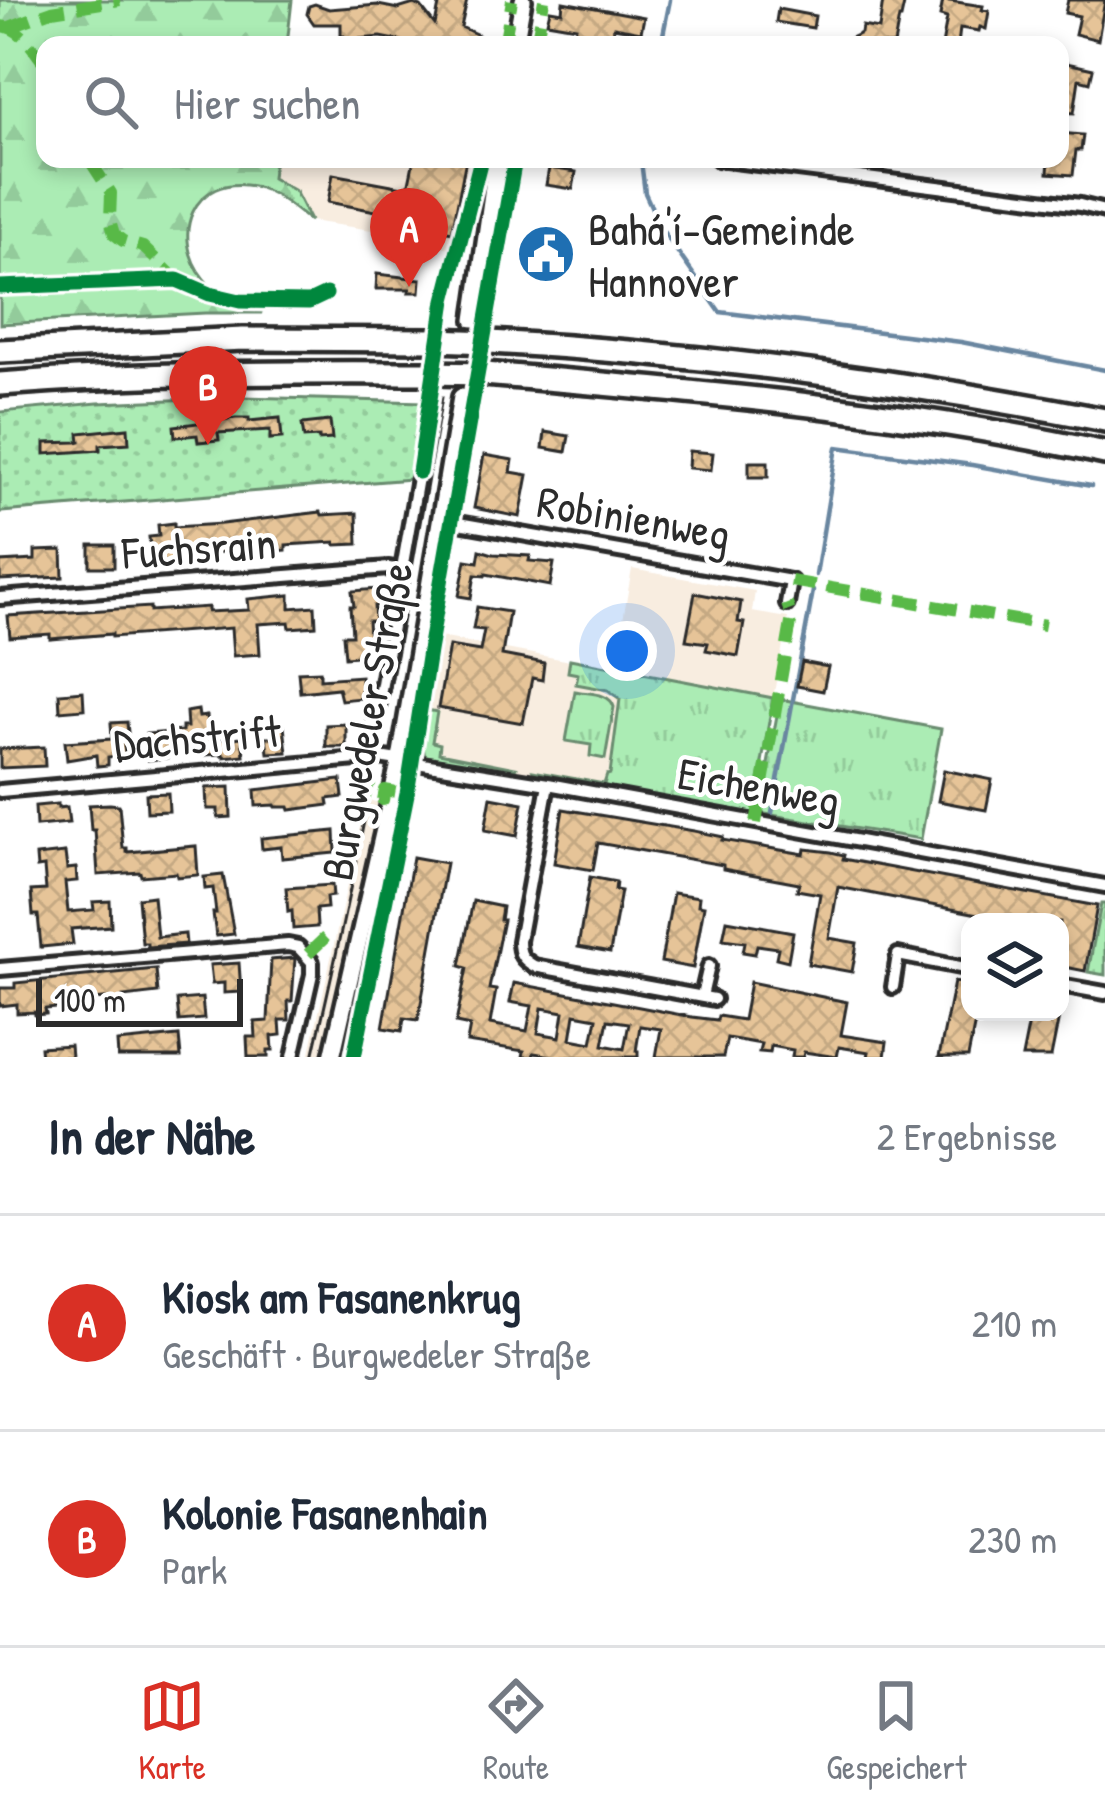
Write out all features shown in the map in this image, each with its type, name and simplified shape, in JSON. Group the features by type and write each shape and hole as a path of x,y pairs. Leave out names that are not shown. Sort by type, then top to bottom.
{"highway":[{"path":"0,351 243,339 602,347 966,394 1105,420"},
{"path":"0,384 242,371 484,374 712,393 959,426 1105,453"}],"main road":[{"path":"517,36 523,0"},
{"path":"474,320 496,168"},
{"name":"Burgwedeler Straße","path":"332,1057 400,759 461,398"}],"street":[{"path":"789,168 1105,212"},
{"name":"Burgwedeler Straße","path":"369,758 419,472"},
{"name":"Robinienweg","path":"441,520 791,581 787,604"},
{"name":"Fuchsrain","path":"0,598 389,568 403,571"},
{"name":"Dachstrift","path":"0,791 400,759"},
{"name":"Eichenweg","path":"400,759 1105,886"},
{"path":"548,784 519,941 525,961 708,998 709,966"},
{"path":"0,969 298,947 308,954 312,974 293,1057"},
{"path":"893,987 898,956 961,967"},
{"path":"1069,987 1105,993"}],"shaded area":[{"path":"273,168 475,168 457,249 420,237 310,221 295,191 272,178"},
{"path":"632,569 755,591 752,612 788,618 773,698 627,673 607,788 425,756 421,738 440,637 614,669"},
{"path":"366,800 381,803 325,1057 309,1057"}],"green space":[{"path":"0,0 292,0 288,36 36,36 36,168 273,168 272,178 295,191 310,221 269,192 232,185 202,199 188,228 194,262 209,285 262,313 0,324"},
{"path":"243,397 424,402 410,479 0,512 0,412"},
{"path":"570,659 773,698 753,815 535,775 533,771 604,784 610,774 620,699 608,690 576,684 578,674 568,672"},
{"path":"575,691 612,702 605,759 590,756 591,745 566,741"},
{"path":"780,699 941,729 921,839 759,813"},
{"path":"427,710 437,712 432,742 440,744 439,753 515,768 510,771 425,756 421,738"},
{"path":"1101,904 1105,904 1105,975 1088,972"}],"building":[{"path":"440,0 467,0 461,27 478,35 341,36 341,24 314,24 307,14 315,4 329,9 378,5 398,9 414,4 435,25"},
{"path":"883,0 905,0 896,36 854,36 862,26 879,29"},
{"path":"943,0 989,11 986,29 960,28 959,36 944,36 947,18 940,16"},
{"path":"1068,0 1105,0 1098,40 1075,34 1079,16 1065,13"},
{"path":"563,2 644,17 641,32 614,27 612,36 574,36 576,27 547,22 550,10 562,12"},
{"path":"778,9 815,16 813,28 776,22"},
{"path":"1069,64 1093,69 1090,82 1079,79 1074,113 1069,113"},
{"path":"1069,134 1083,135 1073,175 1048,173 1048,168 1069,168"},
{"path":"412,168 464,168 452,232 428,227 429,221 328,202 333,174 408,188"},
{"path":"549,168 576,172 573,189 546,185"},
{"name":"Bahá'í-Gemeinde Hannover","path":"537,243 558,247 555,264 534,260"},
{"path":"377,274 421,279 420,292 376,289"},
{"path":"280,418 282,438 270,439 270,430 218,433 219,440 198,442 197,435 175,437 174,426"},
{"path":"330,421 332,439 304,438 302,424"},
{"path":"128,428 129,443 45,454 45,443 77,442 79,433"},
{"path":"545,432 569,436 566,452 543,448"},
{"path":"689,451 713,453 711,470 688,468"},
{"path":"484,455 513,460 511,472 528,475 520,517 474,508"},
{"path":"749,462 768,462 768,477 749,477"},
{"path":"321,512 357,513 358,544 286,545 286,550 259,552 258,548 152,563 149,537 159,536 158,525 222,524"},
{"path":"90,545 114,545 114,567 90,567"},
{"path":"62,550 63,577 0,580 0,562 35,560 35,551"},
{"path":"480,550 554,563 550,586 475,575 471,598 459,596 466,560 478,562"},
{"path":"377,589 375,621 368,621 370,655 345,657 343,635 352,635 352,591"},
{"path":"695,593 741,602 738,622 744,623 738,656 706,650 708,643 686,640"},
{"path":"290,595 290,608 315,606 316,626 258,624 260,654 233,656 231,628 112,637 10,637 8,616 150,607 150,611 249,610 248,599"},
{"path":"477,607 509,612 502,655 544,663 542,680 532,678 523,723 438,708 449,646 480,651 484,630 473,629"},
{"path":"802,662 828,667 823,691 797,686"},
{"path":"320,671 320,679 361,676 361,698 341,700 338,688 300,692 298,672"},
{"path":"83,691 84,709 60,711 59,693"},
{"path":"198,710 199,717 207,716 209,736 215,740 242,737 244,755 204,752 148,760 146,734 182,731 187,727 186,712"},
{"path":"127,722 125,755 108,757 108,765 97,766 96,755 67,760 65,742 112,739 111,723"},
{"path":"346,724 346,747 326,747 326,725"},
{"path":"284,726 287,752 268,753 266,737 275,737 274,727"},
{"path":"44,747 45,766 0,768 0,749"},
{"path":"944,770 992,780 986,810 938,801"},
{"path":"341,780 343,797 328,799 329,805 290,810 256,806 255,790"},
{"path":"230,787 231,817 218,818 218,809 207,809 206,788"},
{"path":"168,793 169,811 147,812 146,794"},
{"path":"491,797 523,803 517,836 485,830"},
{"path":"58,804 58,808 67,807 69,823 36,826 35,806"},
{"path":"89,805 119,805 127,852 196,846 198,875 98,875"},
{"path":"563,809 804,854 805,849 831,852 844,855 843,859 1097,906 1085,971 1069,968 1069,913 973,913 838,887 829,938 857,943 852,972 808,964 820,894 797,890 799,883 598,843 593,870 554,863"},
{"path":"335,831 336,853 282,858 281,847 262,849 261,838"},
{"path":"65,853 67,869 76,868 77,881 65,882 68,912 94,910 93,902 110,901 111,926 71,929 73,944 41,947 31,891 46,890 44,867 37,868 36,856"},
{"path":"413,857 446,863 418,1020 404,1018 402,1031 383,1028"},
{"path":"223,875 234,934 216,936 213,888 205,889 204,877"},
{"path":"590,877 616,882 615,890 621,891 610,953 578,947"},
{"path":"332,885 327,908 316,909 317,927 293,929 286,888"},
{"path":"673,893 699,897 698,905 704,906 693,968 661,962"},
{"path":"153,896 157,937 185,934 186,944 147,947 142,943 138,898"},
{"path":"473,901 502,907 489,989 496,990 490,1024 527,1031 532,1006 510,1002 514,983 692,1017 743,1020 750,982 847,1002 841,1035 887,1042 885,1057 868,1057 869,1052 839,1047 837,1057 804,1052 803,1057 792,1057 793,1050 771,1046 770,1053 759,1052 761,1044 727,1038 723,1057 656,1057 661,1029 640,1026 638,1057 534,1053 523,1057 524,1051 467,1042 470,1026 456,1023 467,968 460,966","holes":["542,1008 564,1012 560,1037 538,1033","575,1014 597,1018 592,1043 571,1039","608,1020 629,1023 624,1049 603,1045"]},
{"path":"727,920 793,932 788,961 776,958 778,948 757,945 755,954 743,952 745,942 723,939"},
{"path":"295,958 289,1020 280,1020 281,1035 272,1036 273,1050 268,1050 268,1057 248,1057 247,1037 256,1037 255,1022 268,1021 271,960"},
{"path":"239,963 241,992 224,993 224,983 212,984 210,965"},
{"path":"156,969 158,993 123,997 123,1002 81,1001 81,1006 45,1009 46,1014 35,1015 17,1013 17,1004 0,1006 0,988 15,988 15,983"},
{"path":"954,982 961,983 961,1021 975,1021 968,1057 939,1057"},
{"path":"202,998 204,1019 179,1021 177,1000"},
{"path":"1029,1021 1058,1021 1051,1057 1022,1057"},
{"path":"179,1036 181,1057 118,1057 117,1042"},
{"path":"70,1045 71,1057 41,1057 40,1047"}],"waterway":[{"path":"663,36 670,0"},
{"path":"642,168 645,193 662,230 720,312 961,342 1105,370"},
{"path":"816,575 837,447 1091,486"},
{"path":"772,813 813,591"}],"tunnel":[{"path":"461,397 472,335"}],"tram line":[{"path":"313,1057 382,728 442,397"}],"marked path":[{"path":"9,27 52,11 120,0"},
{"path":"506,36 512,0"},
{"path":"538,36 544,0"},
{"path":"1,26 21,35 36,53"},
{"path":"95,168 111,193 114,234 143,247 177,280"},
{"path":"791,581 1045,625"},
{"path":"756,823 792,617 787,604"},
{"path":"358,795 365,797 368,786 383,800 385,790 407,794"},
{"path":"308,954 329,934"}],"cycle path":[{"path":"419,472 445,300 479,168"},
{"path":"354,1057 407,794 513,168"},
{"path":"0,287 177,280 240,301 309,302 326,294"}],"place":[{"name":"Bahá'í-Gemeinde Hannover","path":"546,254"},
{"name":"Kiosk am Fasanenkrug","path":"409,287"},
{"name":"Kolonie Fasanenhain","path":"208,445"}]}
